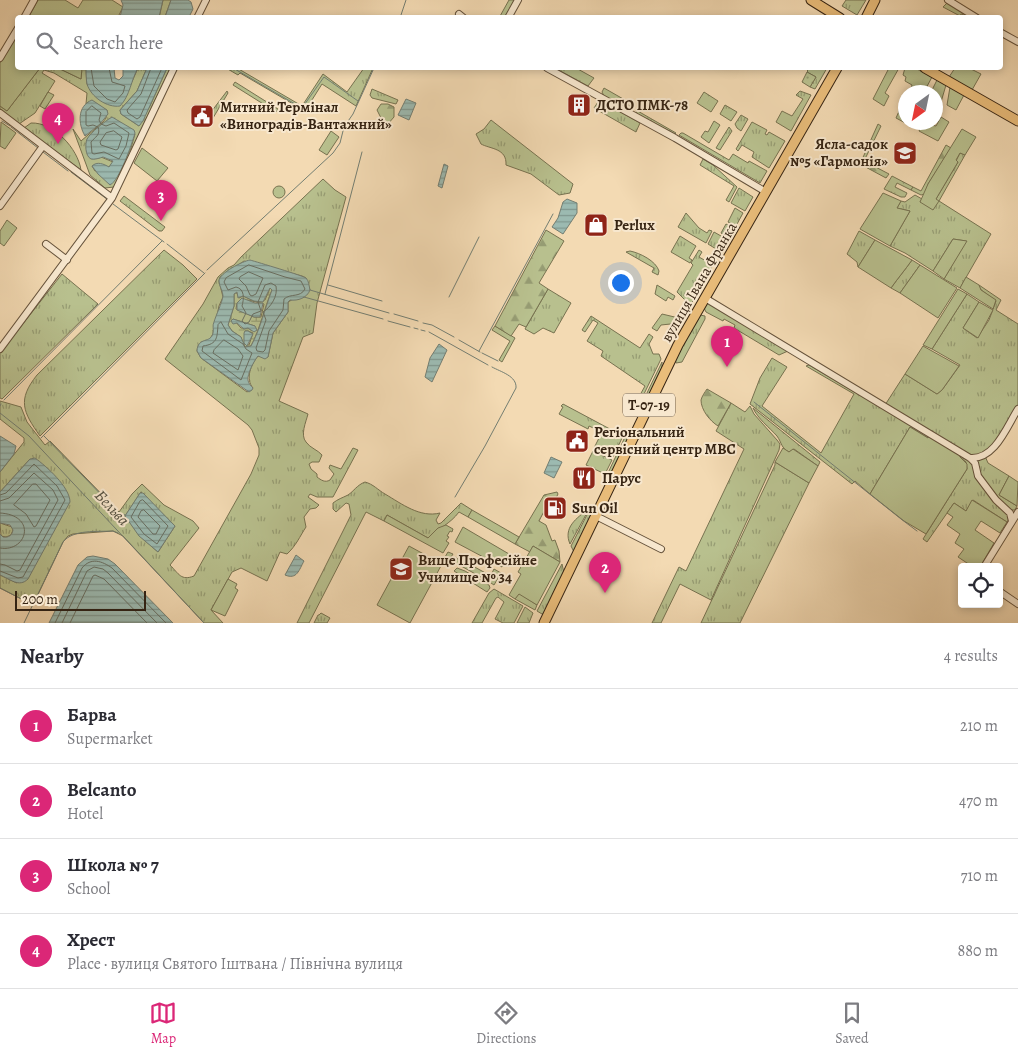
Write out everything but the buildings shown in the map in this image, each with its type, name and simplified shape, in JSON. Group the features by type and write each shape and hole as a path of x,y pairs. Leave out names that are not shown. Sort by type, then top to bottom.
{"main road":[{"path":"811,0 835,15"},
{"path":"867,15 875,0"},
{"name":"вулиця Івана Франка","path":"544,623 670,362 836,70"},
{"path":"929,70 1018,121"}],"street":[{"path":"26,15 34,0"},
{"path":"199,15 206,0"},
{"path":"510,15 518,0"},
{"path":"948,0 973,15"},
{"path":"0,58 15,33"},
{"path":"1003,34 1018,42"},
{"path":"0,349 112,198 173,70"},
{"path":"551,70 675,138 766,192"},
{"path":"0,113 112,198"},
{"path":"0,206 43,146"},
{"path":"46,244 67,260"},
{"path":"705,298 970,458 975,463 978,476 996,500 1010,513 1012,521"},
{"path":"970,458 975,458 992,450 1018,409"},
{"path":"986,563 1018,512"},
{"path":"596,516 661,549"},
{"path":"1003,594 1018,604"}],"green space":[{"path":"38,0 65,0 78,8 83,0 112,0 123,7 119,15 30,15"},
{"path":"163,0 171,0 166,15 160,15"},
{"path":"509,0 515,0 507,15 501,15"},
{"path":"846,0 866,0 857,15 842,6"},
{"path":"947,3 967,15 958,15 943,7"},
{"path":"15,37 15,70 38,70 7,111 0,106 0,63"},
{"path":"38,70 44,70 42,73 55,81 35,113 19,124 0,109 0,106 7,111"},
{"path":"44,70 62,70 81,79 82,70 86,70 87,84 97,97 130,86 137,70 146,70 137,91 120,110 121,114 139,126 166,70 170,70 114,187 105,188 90,175 73,129 81,141 103,122 106,118 107,110 88,102 86,104 87,93 54,73","holes":["135,134 131,148 122,165 95,171 92,166 109,167 113,162 101,157 86,144 88,138"]},
{"path":"62,70 82,70 81,79"},
{"path":"229,70 240,70 302,106 323,74 347,92 363,70 372,70 356,106 322,84 305,111 240,73 238,75"},
{"path":"559,70 580,70 594,78 588,86"},
{"path":"826,70 815,89 810,87 816,77 808,71"},
{"path":"888,70 898,70 885,93 889,96 884,106 873,99"},
{"path":"904,70 919,70 932,77 928,85 912,85 905,81 906,77 903,75"},
{"path":"954,70 973,70 981,74 972,90 949,77"},
{"path":"807,72 816,77 810,87 802,82"},
{"path":"937,80 946,85 943,95 943,85 934,85"},
{"path":"235,82 278,109 276,112 233,85"},
{"path":"950,87 964,95 956,110 947,105"},
{"path":"604,88 625,100 624,102 633,108 629,110 604,96 602,92"},
{"path":"372,89 398,100 396,104 372,98 370,95"},
{"path":"227,91 228,93 210,123 205,120"},
{"path":"800,91 811,95 791,131 776,122 782,111 792,116 803,99 796,95"},
{"path":"48,92 54,95 45,109 40,106"},
{"path":"704,92 718,101 711,112 697,103"},
{"path":"601,101 640,123 636,132 594,108"},
{"path":"381,104 388,104 394,107 394,117 387,125 384,124 377,110"},
{"path":"725,105 737,112 731,121 720,114"},
{"path":"636,110 676,133 637,114"},
{"path":"741,115 748,119 741,131 735,124"},
{"path":"943,118 949,122 938,141 919,131 943,130"},
{"path":"491,120 573,184 570,193 559,195 531,174 506,165 506,159 501,152 481,144 476,134 484,129"},
{"path":"714,121 720,125 709,143 701,137 705,131 708,132"},
{"path":"1,122 16,133 5,149 0,146"},
{"path":"752,122 767,130 765,134 767,135 769,132 785,141 769,168 752,157 754,152 742,145 738,151 736,149"},
{"path":"31,123 48,127 64,138 75,154 81,170 24,128"},
{"path":"878,124 881,126 864,161 889,174 886,178 860,164"},
{"path":"729,127 732,131 720,150 716,148"},
{"path":"962,129 976,137 965,155 960,153 956,160 958,162 936,199 939,201 933,210 920,202 928,184"},
{"path":"331,131 339,137 327,155 319,150"},
{"path":"681,133 729,160 733,154 767,171 760,183 679,135"},
{"path":"946,145 951,148 928,184 925,194 921,195 911,190 913,187 921,191"},
{"path":"142,148 168,168 157,181 134,163"},
{"path":"960,153 965,155 939,201 991,234 960,288 944,279 966,241 953,239 933,271 890,246 910,211 897,208 901,201 905,202 915,195 922,199 920,202 936,199 958,162 956,161"},
{"path":"703,159 713,165 737,187 729,202 726,200 734,186 700,165"},
{"path":"892,176 913,187 911,190 897,183 895,187 907,193 905,197 884,189"},
{"path":"323,179 346,197 317,303 313,333 303,337 279,401 308,414 304,428 304,439 322,455 319,462 309,464 320,479 330,480 334,474 329,468 330,465 341,469 353,448 358,450 333,497 317,497 310,494 308,497 319,505 316,508 310,509 304,517 306,527 293,548 287,554 280,552 267,581 241,568 232,572 211,610 223,623 204,623 123,536 113,531 68,536 63,542 33,605 0,588 0,575 17,583 30,459 0,492 0,472 24,442 24,438 0,419 0,401 21,407 27,422 45,445 50,441 119,512 142,484 164,505 193,521 199,528 170,565 183,577 194,576 251,474 259,455 259,448 248,425 165,359 203,304 218,277","holes":["244,261 302,276 306,278 310,290 288,302 288,312 273,333 268,357 258,356 251,367 249,380 253,388 247,392 201,358 197,351 199,344 209,340 213,334 219,306 223,297 219,281 220,277","141,492 175,526 158,552 141,537 125,516"]},
{"path":"277,186 281,186 285,192 281,198 277,198 273,194 273,190"},
{"path":"739,188 753,197 745,211 731,203"},
{"path":"883,193 901,201 897,208 910,211 890,246 860,229"},
{"path":"124,196 165,227 162,231 159,231 120,201"},
{"path":"735,208 743,213 736,226 728,222"},
{"path":"686,213 699,228 707,233 709,230 712,231 706,243 678,227"},
{"path":"7,220 17,228 4,246 0,243 0,231"},
{"path":"726,224 735,229 729,238 721,233"},
{"path":"546,230 564,241 539,283 548,289 526,327 519,324 511,336 495,326"},
{"path":"859,231 875,240 858,267 857,262 847,254"},
{"path":"714,232 728,240 721,252 708,244"},
{"path":"680,236 696,246 689,258 692,260 690,263 671,252"},
{"path":"953,239 967,241 944,279 933,271"},
{"path":"875,240 912,260 891,288 858,267"},
{"path":"164,250 197,279 40,436 26,413 25,406 27,392 37,375"},
{"path":"699,250 702,252 699,257 713,265 686,313 681,310 685,300 677,292 693,265 691,263"},
{"path":"630,251 643,256 655,264 659,271 658,275 652,272 654,268 626,252"},
{"path":"912,260 920,265 900,293 891,288"},
{"path":"920,265 957,288 938,318 900,293"},
{"path":"62,274 98,304 2,399 0,398 0,353"},
{"path":"966,277 979,285 981,290 996,300 993,309 960,288"},
{"path":"657,285 675,296 673,300 668,297 666,301 655,294"},
{"path":"979,285 1001,300 996,310 1018,324 1018,405 991,448 976,456 970,456 885,405 905,374 937,394 942,390 960,365 932,349 967,294 979,302 963,328 977,338 989,320 996,301 980,289"},
{"path":"270,288 272,290 251,346 244,347 241,337 232,331 228,325 234,306 234,293 237,293 239,298 243,296 254,301 265,300","holes":["248,300 264,304 261,317 254,317 236,309 237,303","233,319 255,326 252,331 248,328 241,328","245,331 253,333 249,345 244,344"]},
{"path":"548,289 571,303 554,333 543,328 534,334 525,329"},
{"path":"958,289 967,294 932,349 923,345"},
{"path":"707,302 788,351 779,355 734,328 735,325 706,312 704,308"},
{"path":"979,302 993,310 978,338 963,328"},
{"path":"662,314 683,319 680,323 661,325 657,331 652,328"},
{"path":"700,315 705,316 705,319 682,362 676,363 675,358"},
{"path":"591,316 640,348 649,334 653,337 649,344 653,354 659,354 661,359 643,396 640,395 645,386 601,356 603,351 587,341 598,323 593,320 585,332 582,330"},
{"path":"495,326 515,338 502,362 499,360 510,341 492,330"},
{"path":"923,346 959,366 937,394 905,374"},
{"path":"772,358 787,367 762,406 821,453 854,394 806,366 809,365 929,436 928,438 910,427 870,494 855,481 852,484 750,404 760,378"},
{"path":"662,362 662,368 648,398 645,397"},
{"path":"707,389 731,403 718,426 706,415 701,404 701,399"},
{"path":"731,403 745,412 750,406 754,414 780,444 779,450 711,600 680,584 661,623 652,623 679,567 686,571 744,449 716,431"},
{"path":"563,404 623,436 613,457 594,448 602,432 589,426 588,429 559,414"},
{"path":"753,408 820,462 818,466 794,449 789,452 784,449 777,436"},
{"path":"910,427 959,453 960,457 967,464 967,469 926,534 904,521 870,494"},
{"path":"625,437 629,439 611,477 607,475"},
{"path":"783,448 789,452 793,449 818,466 809,483 775,462"},
{"path":"593,451 612,460 605,474 586,465"},
{"path":"959,453 969,459 1008,514 1009,519 1007,522 973,500 966,511 954,503 927,542 923,539 967,469 966,462 960,457"},
{"path":"985,456 988,463 1009,476 999,495 1017,506 1015,510 1011,510 1000,500 982,476 976,462"},
{"path":"775,462 809,483 740,623 701,623 775,465"},
{"path":"1009,476 1018,482 1017,506 999,495"},
{"path":"365,482 418,512 425,514 440,513 436,520 438,524 461,503 472,510 468,517 459,512 452,520 428,538 387,515 384,521 366,512 309,623 297,623 351,515 349,504 346,503 336,512 333,509 333,503 348,495"},
{"path":"557,492 555,500 551,498 539,521 546,525 552,541 555,540 560,562 533,546 530,552 515,544 544,495"},
{"path":"972,500 1007,522 1000,533 981,521 975,530 994,543 982,563 967,563 958,557 964,549 955,543 960,534 947,525 953,517 947,513 954,503 966,511"},
{"path":"591,507 595,509 574,552 571,546"},
{"path":"589,509 570,544 568,533 572,524"},
{"path":"472,510 519,537 515,544 468,517"},
{"path":"387,515 428,538 438,528 446,525 453,529 447,536 449,537 446,541 449,543 443,553 384,521"},
{"path":"0,523 12,527 11,535 1,536"},
{"path":"463,527 509,554 502,567 455,542"},
{"path":"409,546 442,564 410,623 377,605"},
{"path":"533,546 560,562 537,605 519,594 515,599 509,595 521,574 518,572"},
{"path":"448,552 453,554 451,557 454,559 455,557 463,563 468,563 469,561 472,563 471,565 491,576 488,581 445,557"},
{"path":"562,564 564,573 545,614 542,614 537,611"},
{"path":"457,568 489,585 490,588 487,592 454,571"},
{"path":"494,569 501,573 494,585 488,581"},
{"path":"228,579 237,584 235,588 238,590 225,616 211,610"},
{"path":"494,589 523,606 514,623 503,623 495,619 504,602 498,597 482,623 472,623 489,593"},
{"path":"519,593 537,605 535,610 515,599"},
{"path":"525,607 533,613 529,623 517,623"},
{"path":"321,613 330,618 327,623 314,623 318,615"}],"water":[{"path":"121,0 163,0 159,15 120,15 123,5"},
{"path":"171,0 188,0 191,2 193,9 190,15 166,15"},
{"path":"86,70 114,70 115,78 119,80 123,76 123,70 137,70 126,98 120,106 100,101 89,89"},
{"path":"146,70 166,70 139,126 121,114 120,110 137,91"},
{"path":"406,99 416,103 409,120 398,115"},
{"path":"92,100 107,110 108,114 100,124 85,136 80,116 84,106"},
{"path":"112,117 134,130 135,133 121,170 110,185 92,166 98,163 109,167 113,161 103,157 91,159 86,147 87,139 91,133"},
{"path":"444,164 448,166 442,188 438,186"},
{"path":"567,199 577,203 577,213 563,234 552,227 558,218 563,202"},
{"path":"250,260 306,278 310,290 302,298 288,302 288,312 273,333 268,357 265,359 258,356 251,368 248,380 253,388 249,392 201,358 197,351 200,343 210,338 213,333 213,323 223,296 219,283 220,278 232,268","holes":["270,288 272,290 254,340 251,346 245,347 241,337 232,331 228,325 234,306 234,294 237,292 238,298 243,296 254,301 263,302"]},
{"path":"242,298 255,303 263,303 260,317 254,317 237,310 237,303"},
{"path":"233,319 255,326 257,330 254,332 248,328 244,329 237,323 233,324 231,321"},
{"path":"245,331 253,334 247,346 244,343"},
{"path":"439,344 447,350 432,382 425,377 430,358"},
{"path":"0,436 16,446 14,454 0,472"},
{"path":"551,457 562,462 554,478 544,473"},
{"path":"35,458 51,471 62,484 69,496 70,502 28,579 25,582 18,583 0,575 0,534 3,537 9,537 13,530 10,525 0,523 0,492 30,459"},
{"path":"140,493 143,493 175,526 158,552 139,536 125,516"},
{"path":"296,555 304,561 299,571 292,576 285,575"},
{"path":"93,556 108,559 115,564 173,623 49,623 78,565 87,557"}],"waterway":[{"path":"401,15 406,0"},
{"path":"236,70 302,108 324,77 358,101"},
{"path":"207,270 333,153 340,143 344,127 353,114 373,70"},
{"path":"2,121 10,126"},
{"path":"11,127 38,148"},
{"path":"43,152 68,171"},
{"path":"325,294 362,152"},
{"path":"71,172 108,200"},
{"path":"113,204 164,242"},
{"path":"479,351 553,214"},
{"path":"449,297 479,237"},
{"path":"4,400 162,241"},
{"path":"167,244 204,273"},
{"path":"41,438 205,273"},
{"path":"328,285 382,301"},
{"path":"310,290 389,313"},
{"path":"304,297 383,319"},
{"path":"394,314 418,321"},
{"path":"388,321 410,327"},
{"path":"423,323 432,325 454,337"},
{"path":"414,328 418,329"},
{"path":"421,330 425,331"},
{"path":"429,332 488,365"},
{"path":"459,340 480,352"},
{"path":"482,353 498,361"},
{"path":"455,497 516,388 516,384 511,377 492,367"},
{"path":"754,402 917,531"},
{"name":"Бельва","path":"0,413 29,436 204,623"},
{"path":"44,436 119,513 125,515"},
{"path":"24,623 63,542 67,538 79,533 93,531 113,531 118,533"},
{"path":"0,588 33,605"}],"place":[{"name":"ДСТО ПМК-78","path":"579,105"},
{"name":"Митний Термінал «Виноградів-Вантажний»","path":"202,116"},
{"name":"Хрест","path":"58,144"},
{"name":"Ясла-садок №5 «Гармонія»","path":"905,153"},
{"name":"Школа № 7","path":"161,221"},
{"name":"Perlux","path":"596,225"},
{"name":"Барва","path":"727,367"},
{"name":"Регіональний сервісний центр МВС","path":"577,441"},
{"name":"Парус","path":"584,478"},
{"name":"Sun Oil","path":"555,508"},
{"name":"Вище Професійне Училище № 34","path":"401,569"},
{"name":"Belcanto","path":"605,593"}]}
